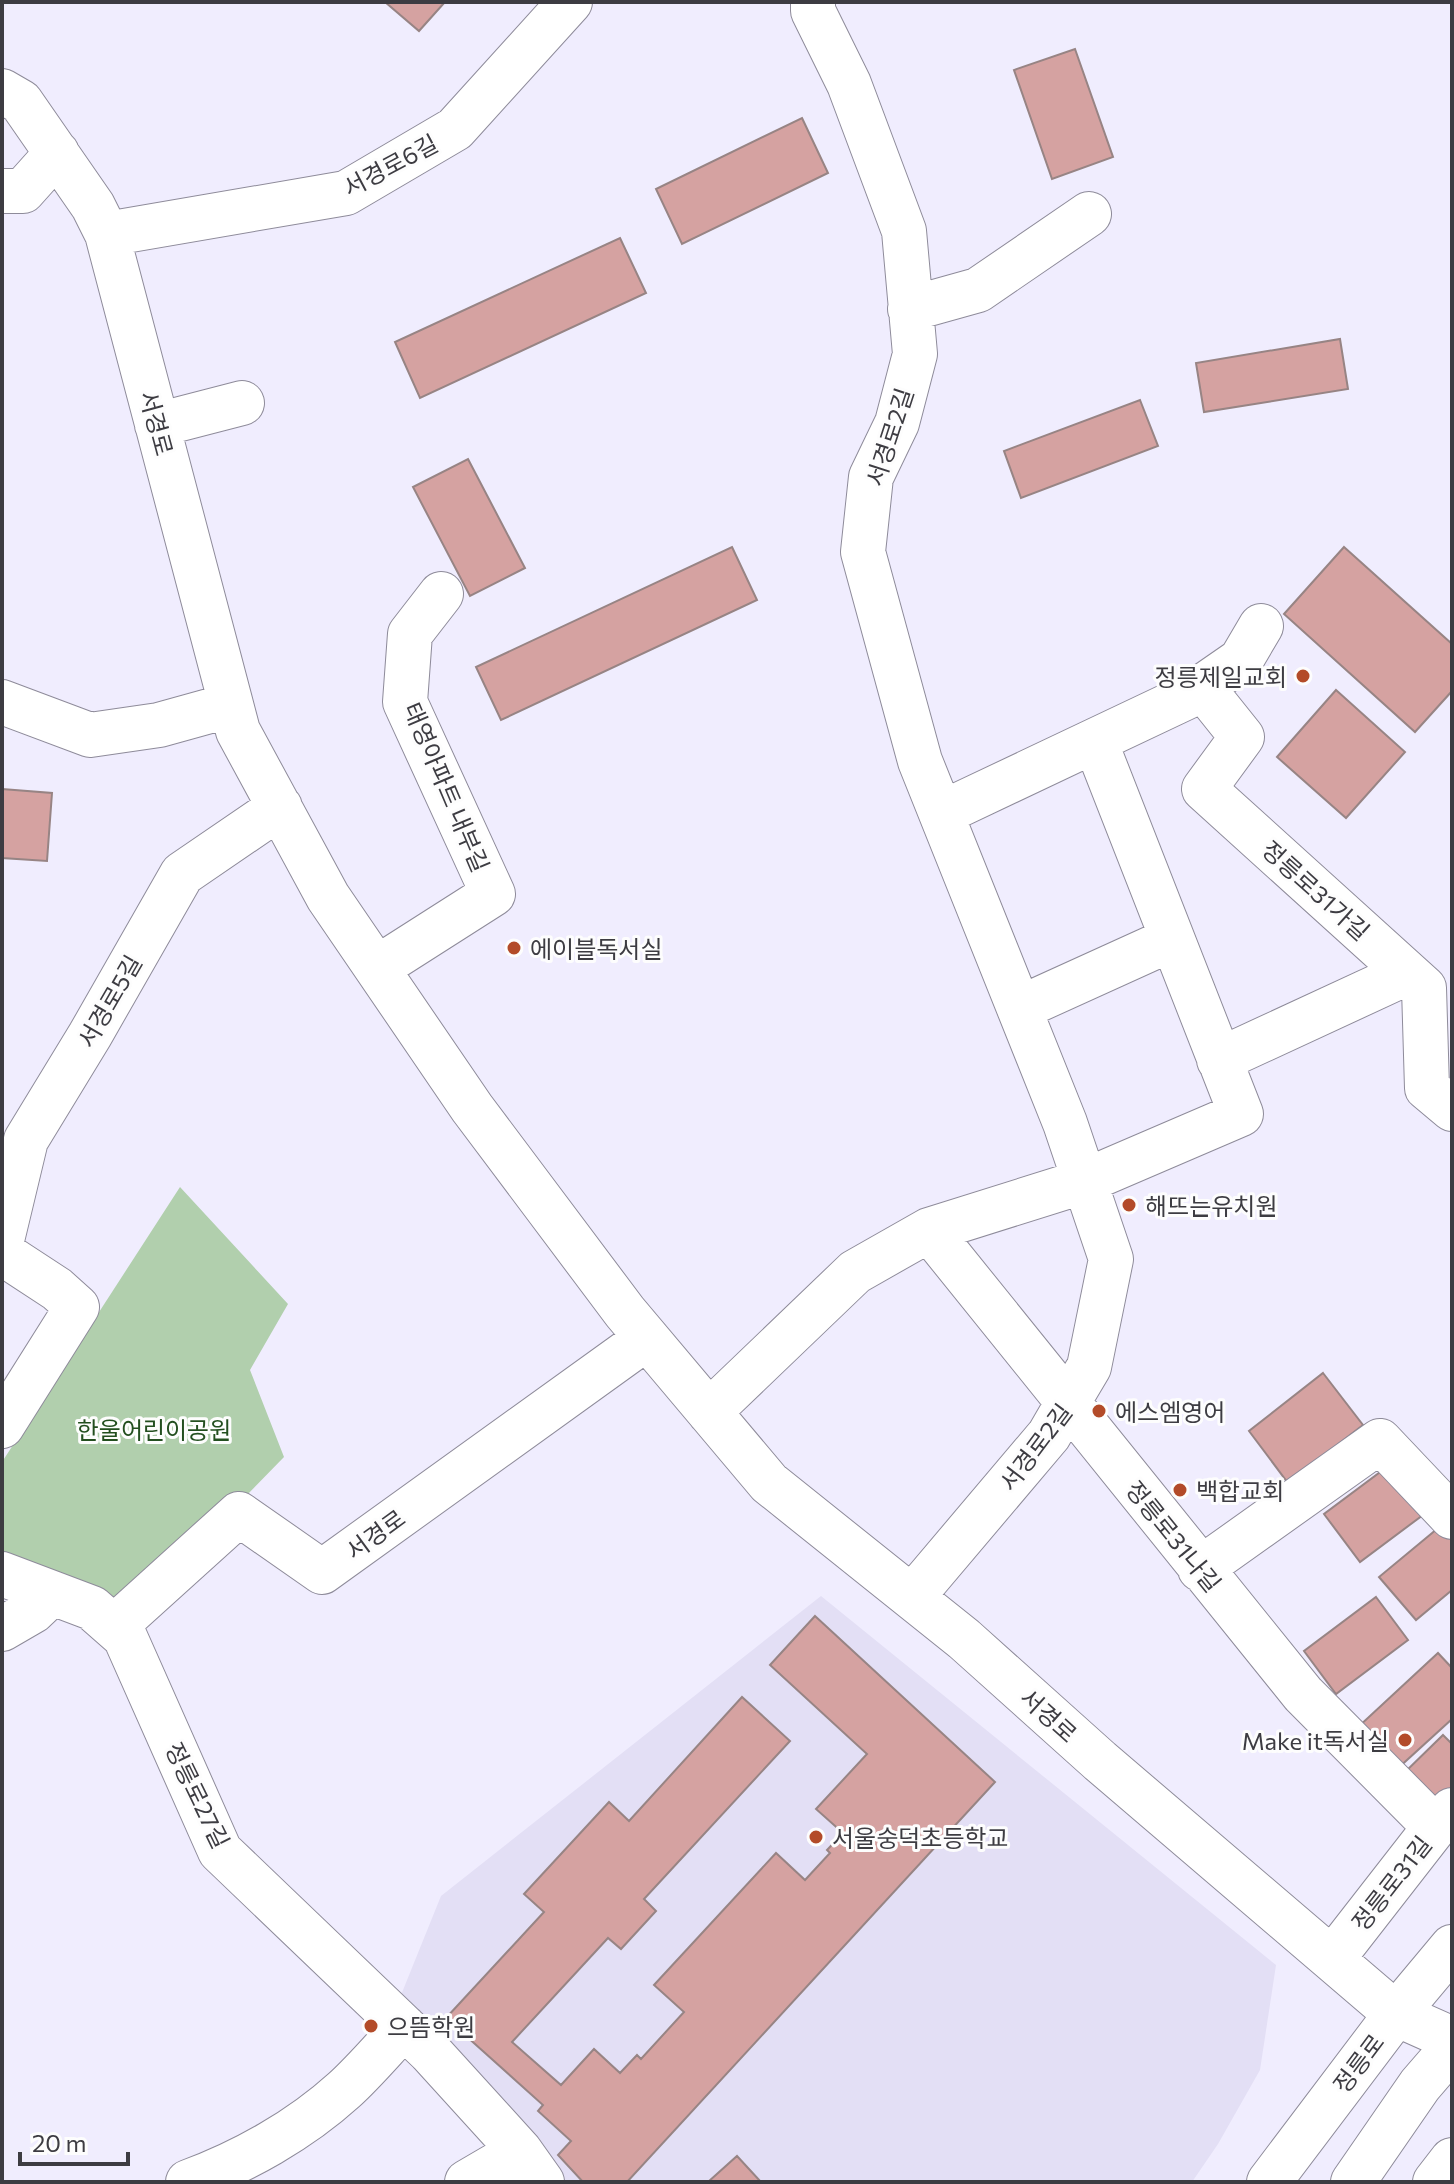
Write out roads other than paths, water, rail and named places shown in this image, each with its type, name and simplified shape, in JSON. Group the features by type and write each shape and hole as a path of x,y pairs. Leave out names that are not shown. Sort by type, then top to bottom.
{"main road":[{"name":"서경로6길","path":"107,234 346,193 455,129 570,2"},
{"name":"서경로2길","path":"813,2 813,11 849,84 904,231 915,354 897,423 871,477 863,552 920,761 1065,1123 1111,1259 1089,1367 1049,1435 912,1597"},
{"name":"서경로","path":"2,91 21,102 93,206 107,234 238,731 328,897 472,1108 647,1338 769,1483 964,1639 1100,1761 1396,2014 1452,2039"},
{"path":"2,191 23,191 57,153"},
{"path":"910,309 978,290 1089,214"},
{"path":"157,425 242,403"},
{"name":"태영아파트 내부길","path":"377,968 493,894 405,702 410,634 441,594"},
{"path":"942,813 1189,696 1241,660 1261,626"},
{"name":"정릉로31가길","path":"1202,687 1242,737 1204,789 1424,988 1427,1088 1452,1109"},
{"path":"2,702 90,735 159,725 231,705"},
{"path":"709,1412 855,1272 929,1230 1085,1181 1241,1114 1095,741"},
{"name":"서경로5길","path":"2,1240 26,1140 182,874 280,807"},
{"path":"1020,1008 1172,939"},
{"path":"1219,1060 1407,973"},
{"name":"정릉로31나길","path":"929,1230 1303,1694 1443,1818"},
{"path":"2,1253 57,1289 77,1307 2,1426"},
{"name":"서경로","path":"114,1627 239,1514 322,1572 647,1338"},
{"path":"1200,1569 1380,1441 1452,1517"},
{"name":"정릉로27길","path":"2,1574 92,1608 125,1637 220,1851 404,2027 531,2167"},
{"path":"2,1629 33,1611 52,1593"},
{"name":"정릉로31길","path":"1333,1958 1443,1818"},
{"name":"정릉로","path":"1269,2182 1396,2014 1452,1947"},
{"path":"188,2182 217,2172 281,2136 343,2091 404,2027"},
{"path":"1353,2182 1420,2085 1452,2048"},
{"path":"1435,2182 1452,2160"},
{"path":"470,2181 531,2167"}],"place":[{"name":"정릉제일교회","path":"1303,676"},
{"name":"에이블독서실","path":"514,948"},
{"name":"해뜨는유치원","path":"1129,1205"},
{"name":"에스엠영어","path":"1099,1411"},
{"name":"백합교회","path":"1180,1490"},
{"name":"Make it독서실","path":"1405,1740"},
{"name":"서울숭덕초등학교","path":"816,1837"},
{"name":"으뜸학원","path":"371,2026"}],"park label":[{"name":"한울어린이공원","path":"154,1429"}]}
